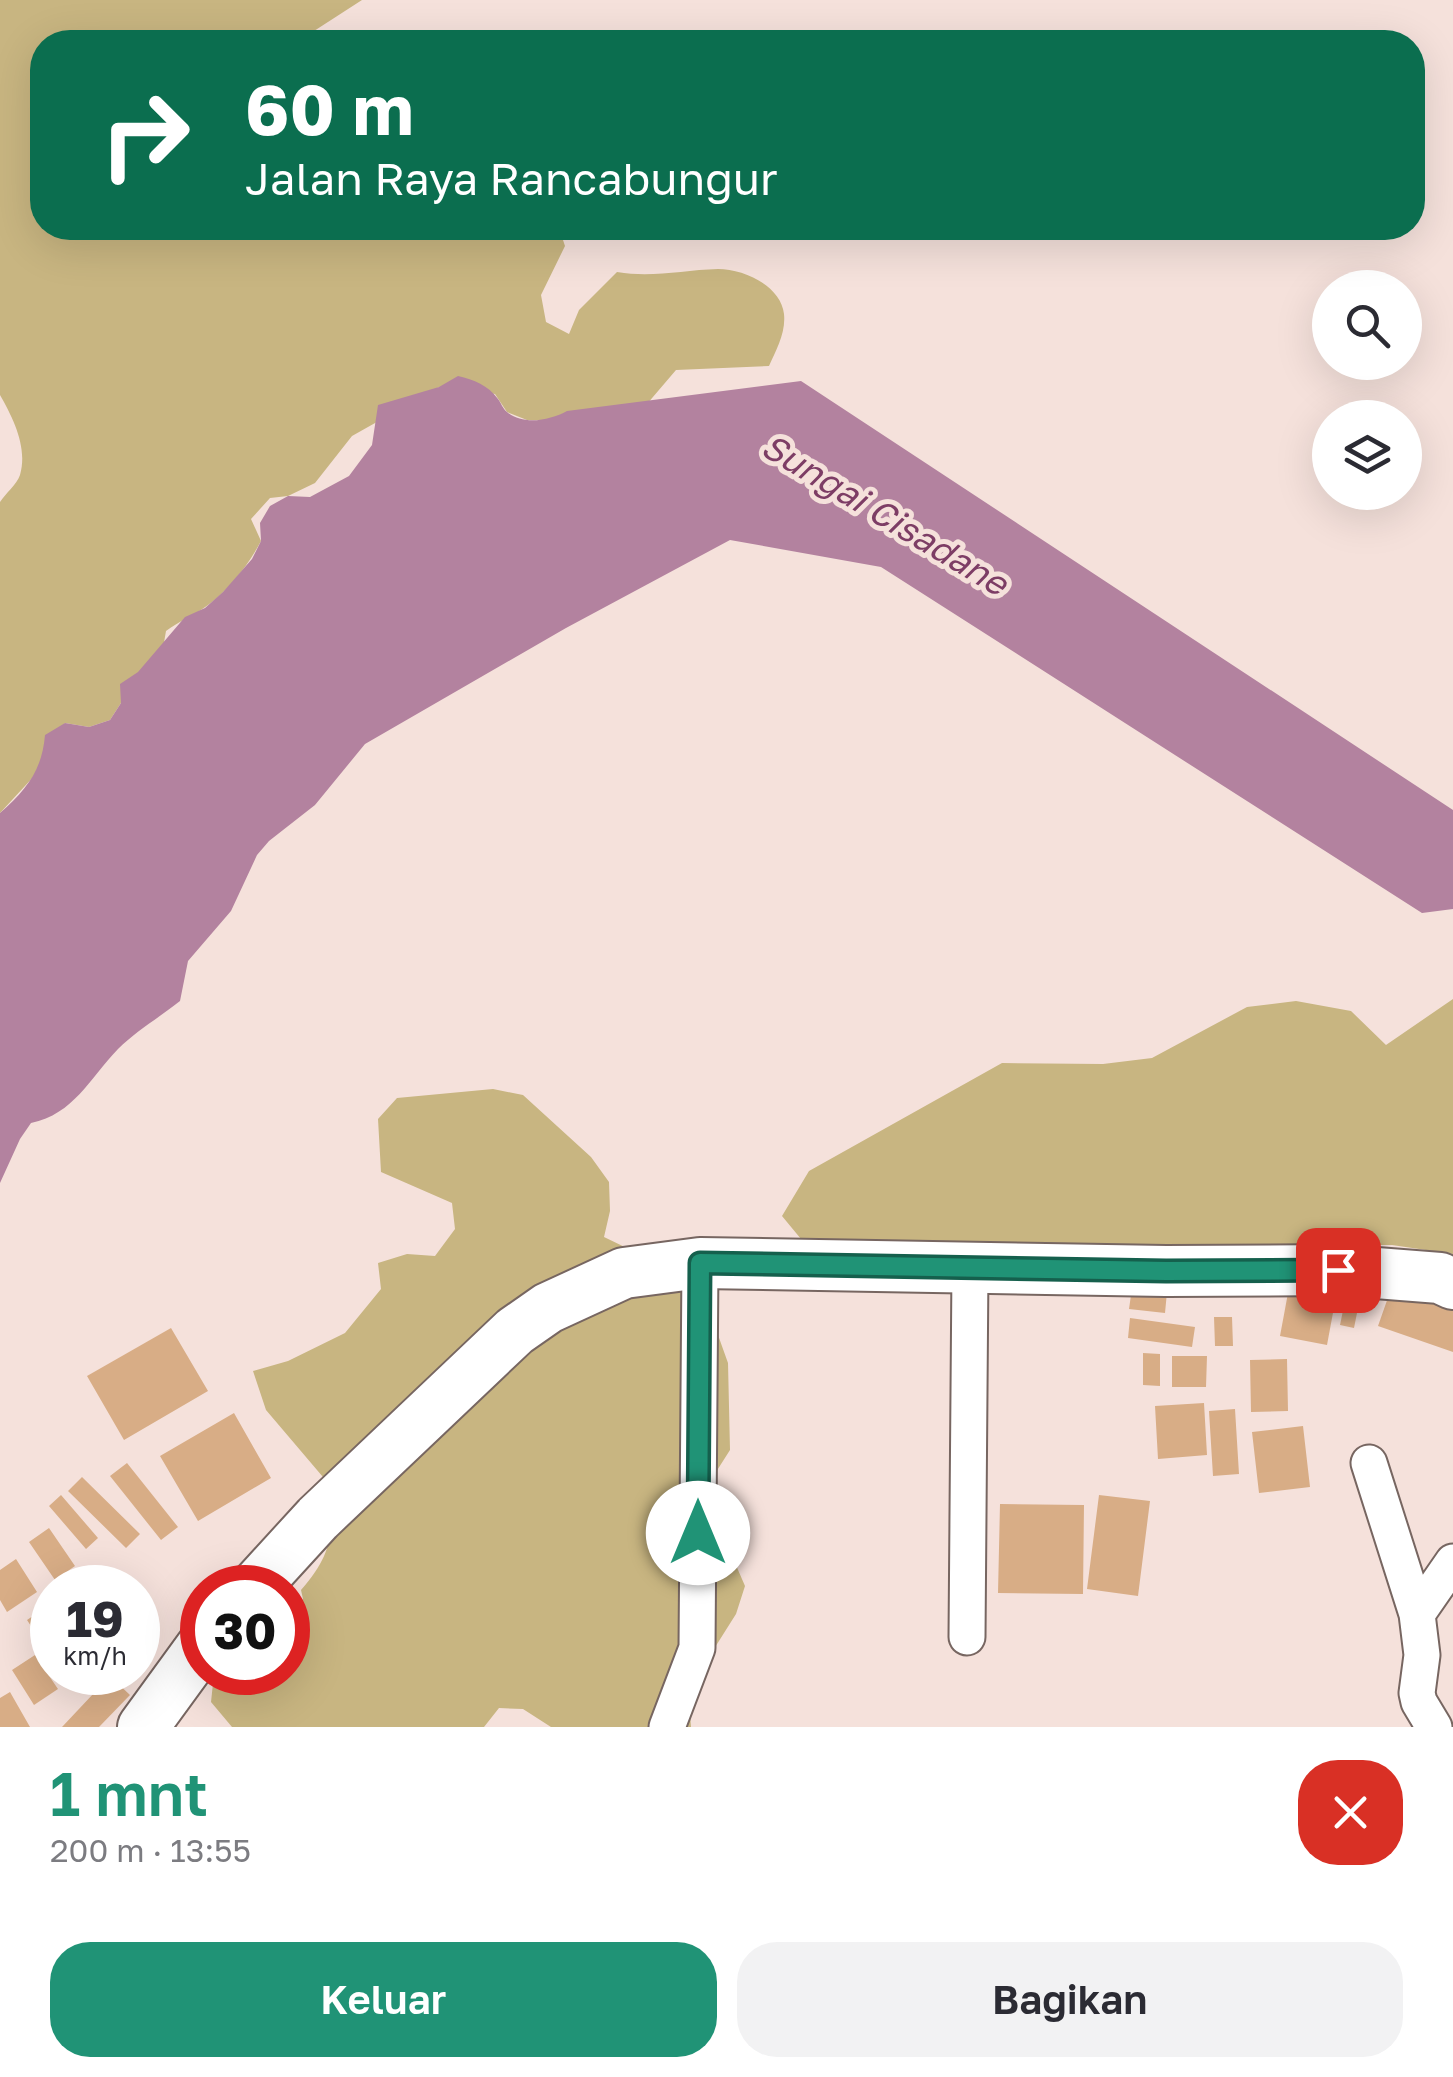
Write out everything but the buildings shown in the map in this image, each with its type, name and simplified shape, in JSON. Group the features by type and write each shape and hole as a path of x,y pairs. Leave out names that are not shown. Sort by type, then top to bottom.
{"main road":[{"path":"275,1565 318,1518 515,1331 548,1308 624,1273 700,1263 1449,1272"},
{"path":"143,1727 180,1676"}],"street":[{"path":"667,1727 697,1648 700,1263"},
{"path":"967,1637 970,1268"},
{"path":"1370,1464 1418,1614 1422,1643 1418,1693 1434,1727"},
{"path":"1418,1614 1453,1562"}],"shaded area":[{"path":"0,0 362,0 316,30 30,30 30,240 563,240 565,246 541,295 546,322 569,334 579,310 617,272 728,270 769,287 784,314 780,341 769,366 676,370 635,418 567,412 549,420 527,420 507,412 495,394 439,387 352,436 315,483 288,496 270,498 251,519 261,541 231,584 208,605 166,631 161,660 110,720 89,727 65,723 43,754 36,774 0,813 0,502 18,478 22,454 14,423 0,395"},
{"path":"1453,999 1453,1254 1392,1245 1332,1245 820,1262 782,1216 809,1171 1002,1063 1103,1064 1152,1058 1247,1007 1296,1001 1351,1011 1386,1045"},
{"path":"493,1089 523,1095 591,1157 609,1182 610,1211 604,1237 660,1264 684,1286 718,1335 728,1363 730,1450 716,1472 715,1503 722,1533 745,1586 736,1614 688,1690 691,1727 551,1727 523,1709 499,1708 484,1727 232,1727 211,1702 212,1695 310,1695 310,1579 325,1555 331,1532 334,1490 266,1410 253,1371 288,1361 345,1333 381,1289 378,1263 407,1254 435,1256 455,1229 452,1203 381,1172 378,1119 397,1098"}],"water":[{"name":"Sungai Cisadane","path":"458,376 485,387 507,412 529,420 567,411 801,381 1453,810 1453,909 1422,913 881,567 730,540 566,628 365,744 315,805 257,855 231,911 188,961 180,1001 125,1042 70,1104 31,1123 0,1183 0,813 31,779 45,735 65,723 89,727 110,720 121,703 120,684 138,672 185,617 205,608 223,592 252,559 261,541 260,523 270,506 288,496 310,497 349,476 372,445 378,405 439,387"}],"route":[{"path":"698,1533 700,1263 1338,1270"}]}
